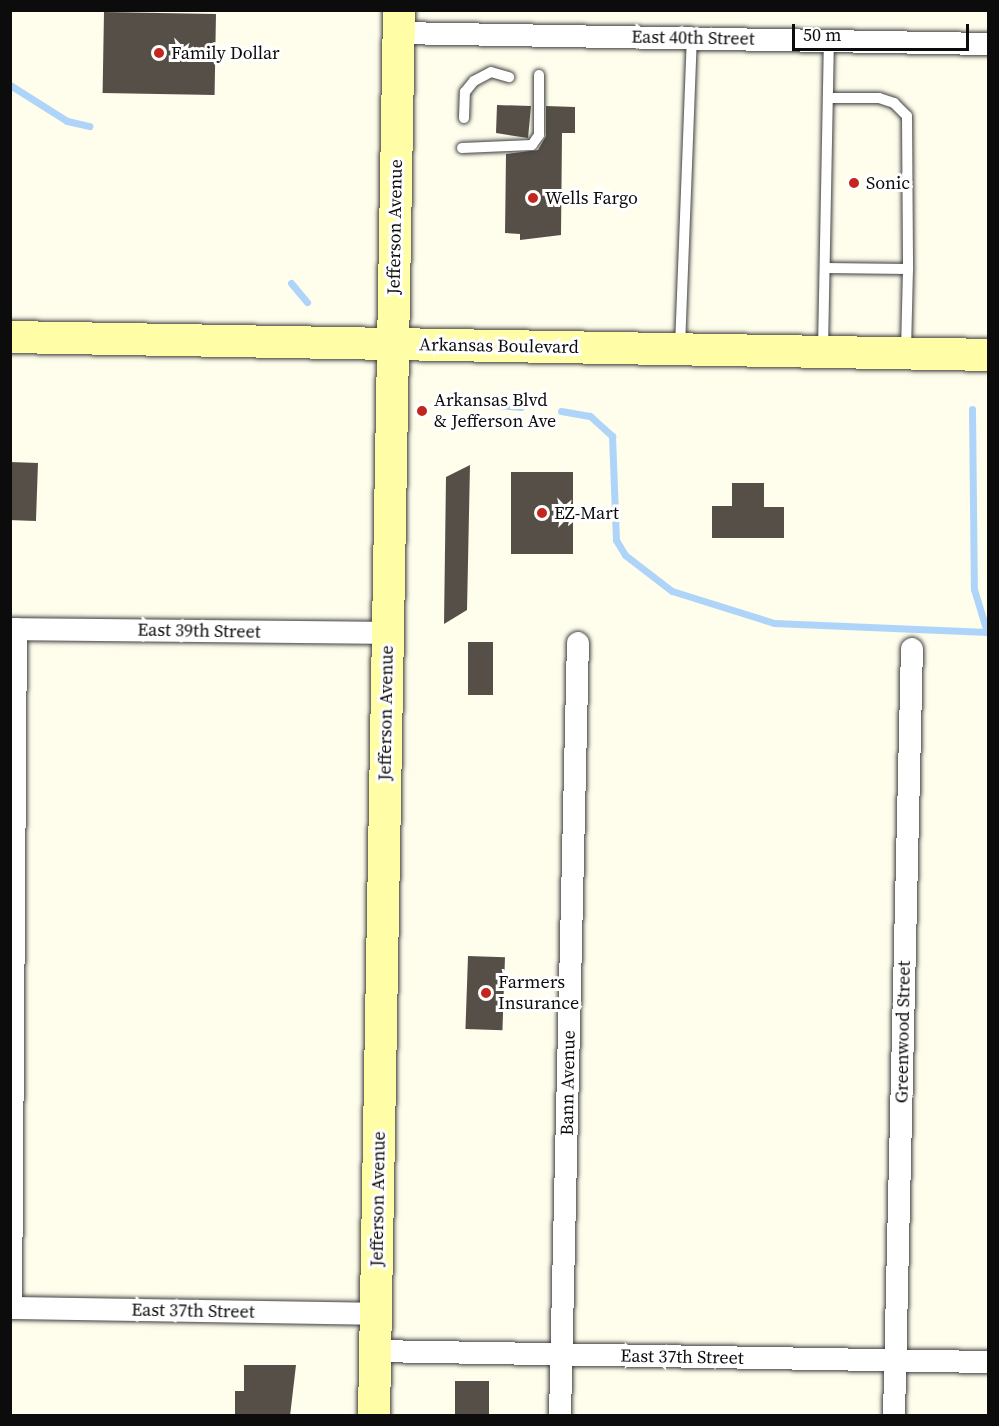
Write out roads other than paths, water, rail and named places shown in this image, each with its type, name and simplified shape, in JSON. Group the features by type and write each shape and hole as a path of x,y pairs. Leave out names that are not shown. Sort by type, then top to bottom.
{"main road":[{"name":"Jefferson Avenue","path":"374,1416 398,22"},
{"name":"Arkansas Boulevard","path":"10,337 988,355"}],"street":[{"name":"East 40th Street","path":"398,22 692,39 988,44"},
{"name":"East 39th Street","path":"13,629 387,633"},
{"path":"11,1308 13,629"},
{"name":"Bann Avenue","path":"560,1416 578,643"},
{"name":"Greenwood Street","path":"894,1416 912,649"},
{"name":"East 37th Street","path":"11,1308 376,1314"},
{"name":"East 37th Street","path":"375,1351 988,1362"}],"lane":[{"path":"680,350 692,39"},
{"path":"823,352 829,41"},
{"path":"464,118 465,92 474,81 491,72 509,77"},
{"path":"462,148 532,145 539,135 539,75"},
{"path":"828,98 879,98 894,103 907,116 906,353"},
{"path":"825,268 908,269"}],"waterway":[{"path":"10,85 67,121 89,126"},
{"path":"291,283 307,302"},
{"path":"438,399 521,407"},
{"path":"972,409 974,589 987,632"},
{"path":"561,411 590,416 612,436 616,540 625,555 672,591 774,623 988,632"}],"place":[{"name":"Family Dollar","path":"159,53"},
{"name":"Sonic","path":"854,183"},
{"name":"Wells Fargo","path":"533,198"},
{"name":"Arkansas Blvd & Jefferson Ave","path":"422,411"},
{"name":"EZ-Mart","path":"542,513"},
{"name":"Farmers Insurance","path":"486,993"}]}
